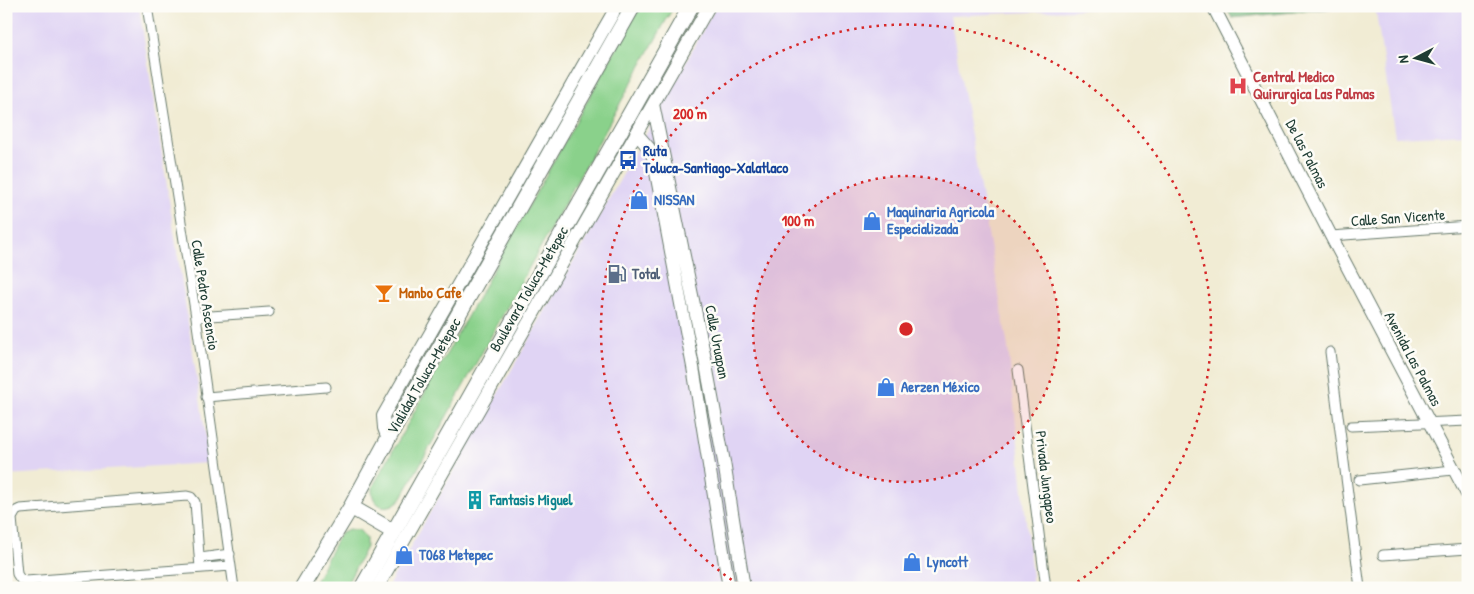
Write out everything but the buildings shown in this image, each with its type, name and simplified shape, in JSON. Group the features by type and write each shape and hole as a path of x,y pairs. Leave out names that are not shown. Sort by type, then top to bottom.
{"highway":[{"name":"Vialidad Toluca-Metepec","path":"302,588 351,507 633,6"},
{"path":"362,588 605,174 691,6"},
{"path":"614,10 617,34"},
{"path":"351,507 394,532"}],"main road":[{"name":"Boulevard Toluca-Metepec","path":"377,588 605,174 636,134 709,6"},
{"name":"De las Palmas","path":"1213,6 1331,236"},
{"path":"388,439 382,416 614,10"},
{"name":"Calle Uruapan","path":"653,104 704,354 724,462 744,588"},
{"name":"Calle Uruapan","path":"636,134 649,148 653,157 693,367 730,588"},
{"name":"Avenida Las Palmas","path":"1331,236 1468,496"}],"street":[{"name":"Calle Pedro Ascencio","path":"147,6 196,317 234,588"},
{"name":"Calle San Vicente","path":"1331,236 1468,226"},
{"path":"196,317 269,312"},
{"path":"1330,352 1360,588"},
{"name":"Privada Jungapeo","path":"1018,370 1046,588"},
{"path":"206,397 326,387"},
{"path":"1351,426 1468,421"},
{"path":"1359,480 1453,470"},
{"path":"200,563 194,502 191,497 187,496 20,509 16,511 12,518 17,574 21,580 26,581 200,563 230,554"},
{"path":"1383,555 1468,548"},
{"path":"200,563 231,566"}],"shaded area":[{"path":"6,6 139,6 210,463 6,475"},
{"path":"716,6 1092,6 1092,9 950,16 1008,347 1033,588 387,588 670,92"},
{"path":"1375,6 1468,6 1468,134 1395,137"}],"green space":[{"path":"640,6 674,6 402,497 392,505 382,506 378,504 373,495 372,488"},
{"path":"1225,6 1355,6 1232,18"},
{"path":"348,529 359,530 366,538 366,547 345,588 312,588 339,535"}],"place":[{"name":"Central Medico Quirurgica Las Palmas","path":"1238,86"},
{"name":"Ruta Toluca-Santiago-Xalatlaco","path":"628,160"},
{"name":"NISSAN","path":"639,200"},
{"name":"Maquinaria Agricola Especializada","path":"872,221"},
{"name":"Total","path":"617,274"},
{"name":"Manbo Cafe","path":"384,293"},
{"name":"Aerzen México","path":"886,387"},
{"name":"Fantasis Miguel","path":"475,500"},
{"name":"T068 Metepec","path":"404,555"},
{"name":"Lyncott","path":"912,562"}]}
